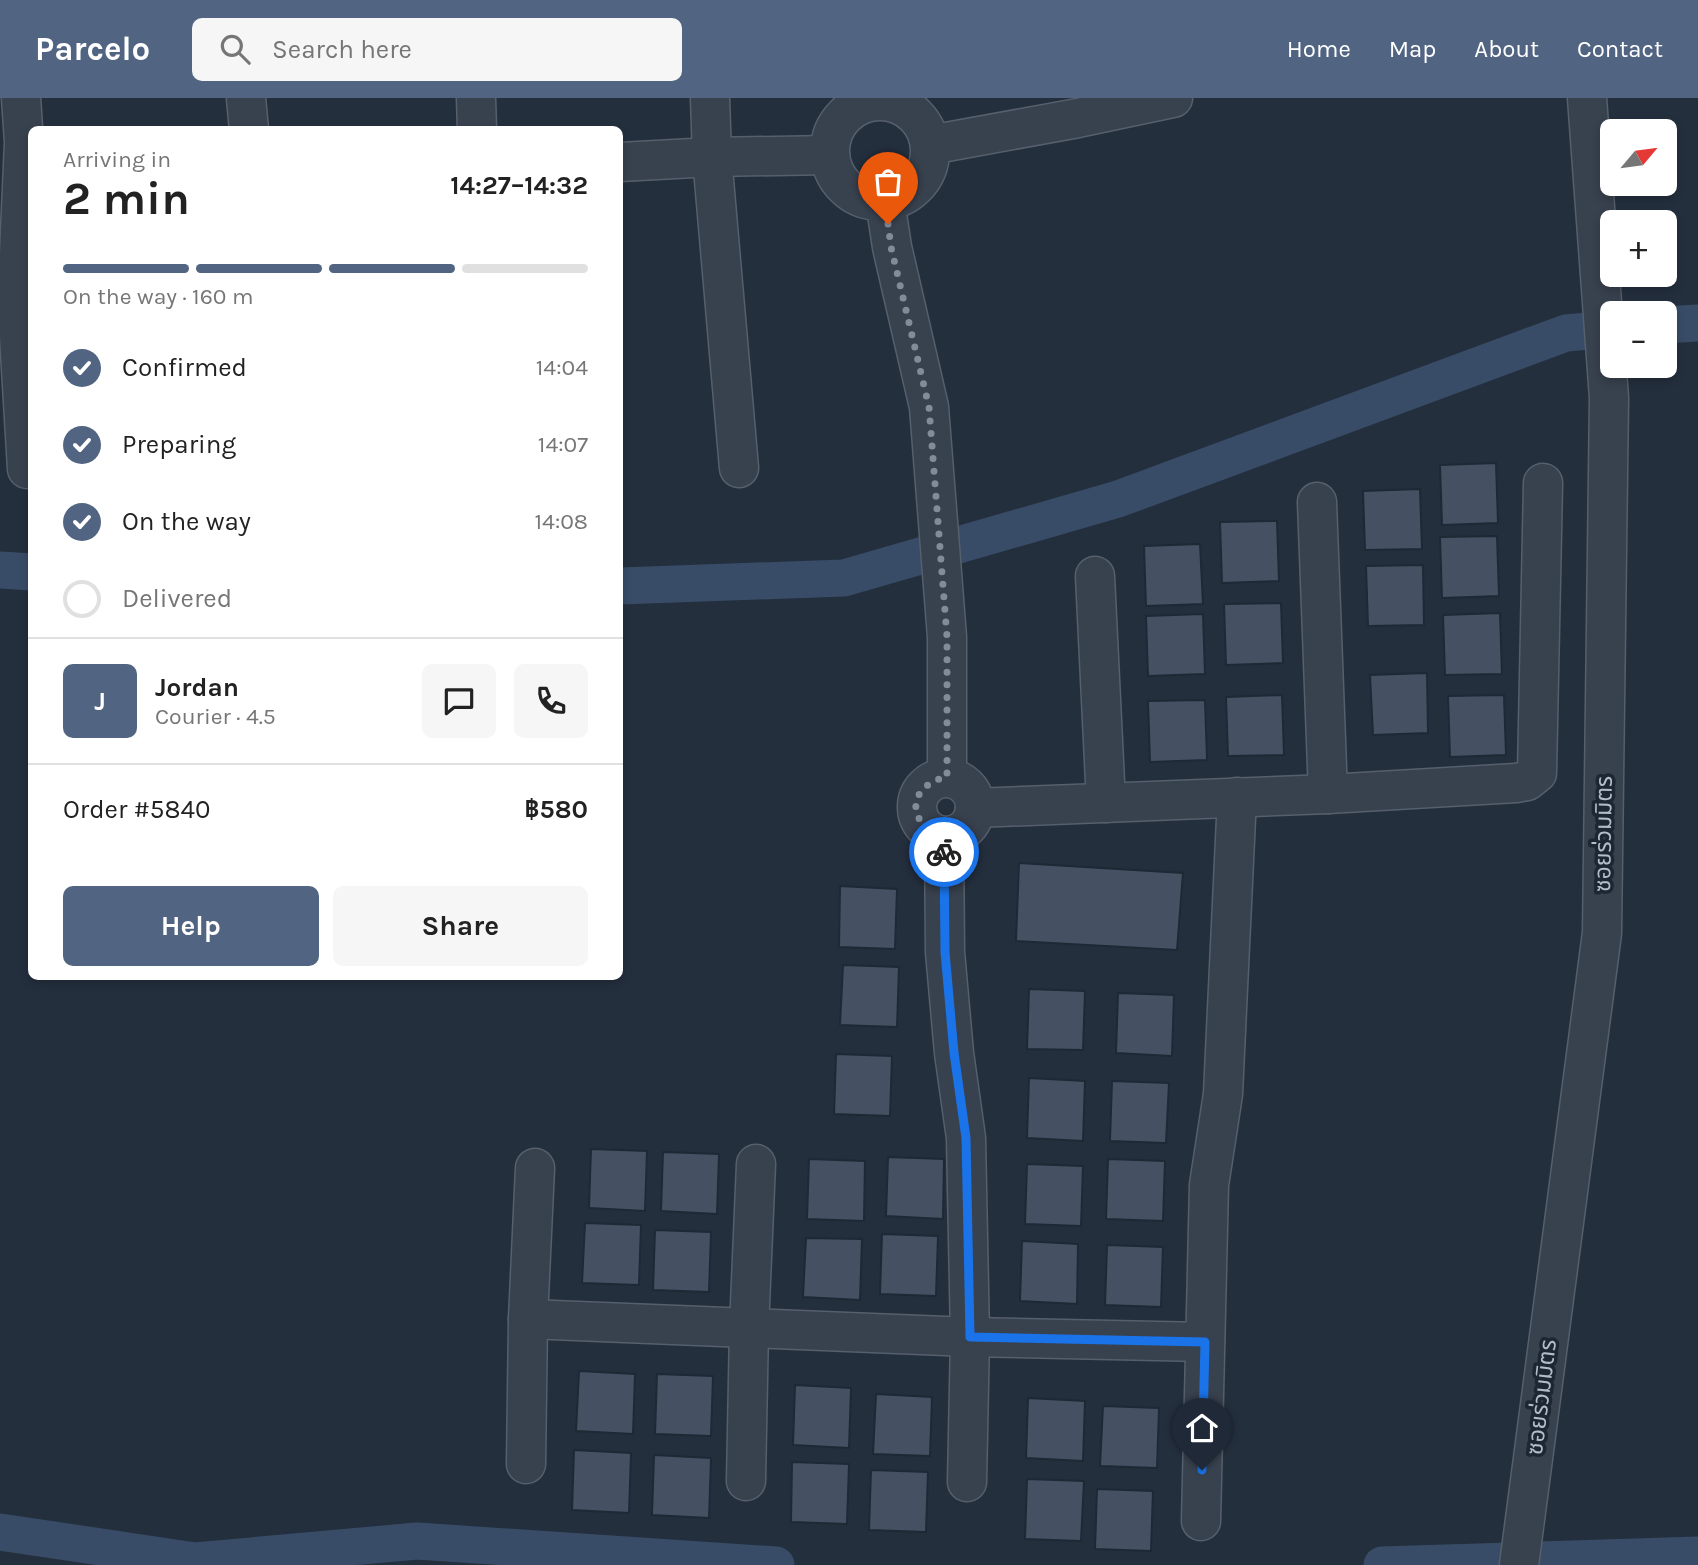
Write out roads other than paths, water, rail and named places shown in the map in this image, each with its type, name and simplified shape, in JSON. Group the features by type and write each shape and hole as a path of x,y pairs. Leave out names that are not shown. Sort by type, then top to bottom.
{"street":[{"path":"21,98 18,318 27,469"},
{"path":"246,98 248,126"},
{"path":"476,98 477,126"},
{"path":"710,98 712,157 739,468"},
{"path":"930,145 1078,108 1173,98"},
{"name":"ซอยร่วมมิตร","path":"1519,1565 1601,933 1609,398 1587,98"},
{"path":"875,100 894,100 911,112 924,127 930,145 928,165 918,183 903,195 885,201 865,199 848,189 835,174 830,155 832,136 841,118 856,106 875,100"},
{"path":"623,162 830,155"},
{"path":"885,201 891,247 929,407 947,628 947,777"},
{"path":"975,808 1328,794 1527,781 1537,773 1543,483"},
{"path":"1317,502 1328,794"},
{"path":"1095,576 1106,803"},
{"path":"947,777 958,780 967,787 975,808 972,819 965,828 944,836 933,833 924,826 918,817 916,805 919,794 926,785 947,777"},
{"path":"1201,1521 1209,1185 1223,1094 1237,797"},
{"path":"944,836 945,952 954,1053 966,1138 970,1337 967,1482"},
{"path":"746,1481 756,1164"},
{"path":"526,1464 528,1319 535,1168"},
{"path":"528,1319 970,1337 1205,1342"}],"waterway":[{"path":"1677,324 1698,323"},
{"path":"623,586 844,578 1118,499 1566,333 1600,330"},
{"path":"0,570 28,572"},
{"path":"0,1532 195,1561 417,1541 776,1565"},
{"path":"1382,1565 1698,1555"}]}
